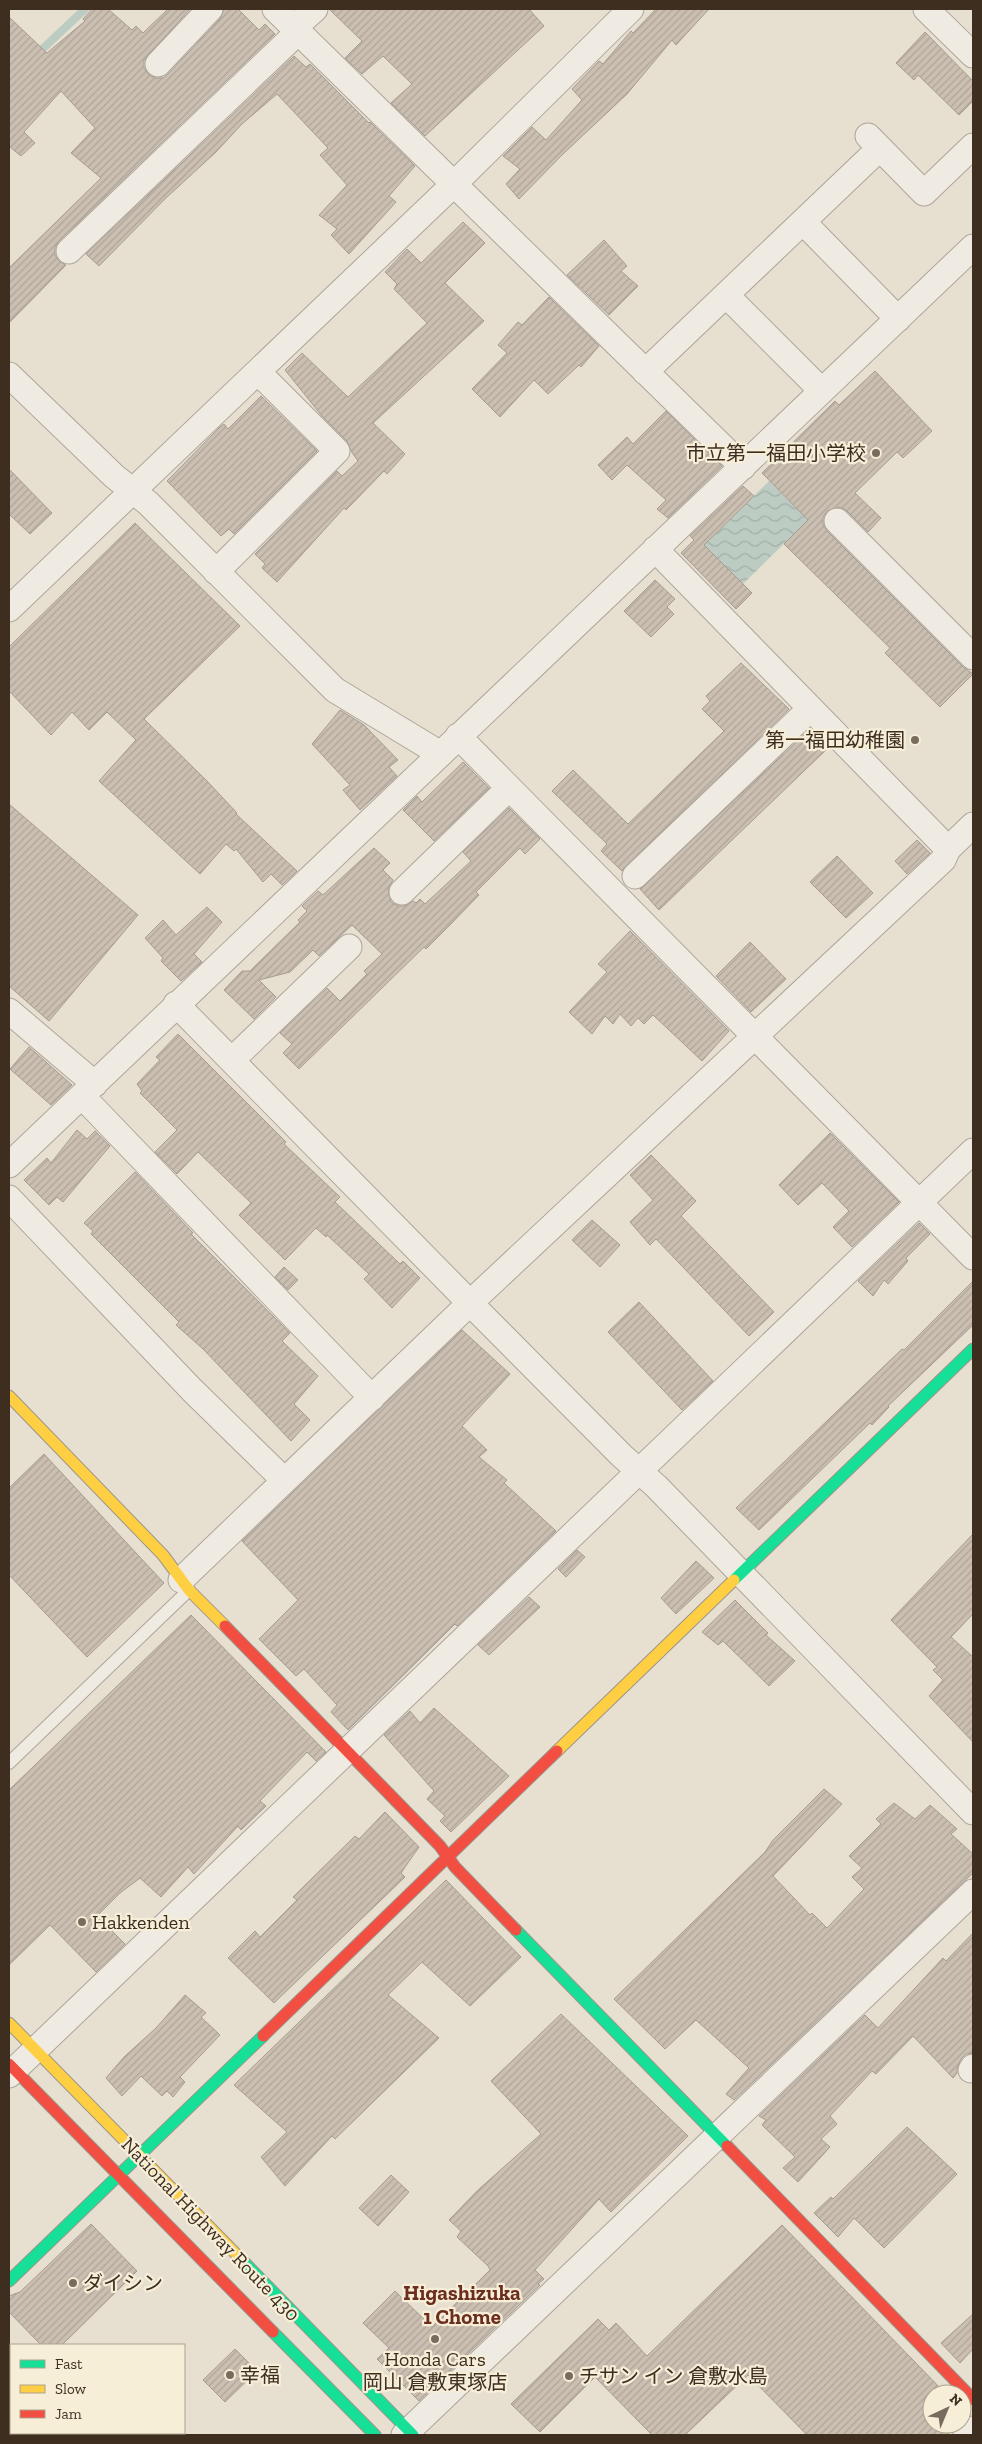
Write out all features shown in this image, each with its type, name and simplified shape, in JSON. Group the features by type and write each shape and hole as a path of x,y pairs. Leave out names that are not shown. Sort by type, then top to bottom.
{"main road":[{"path":"9,2281 973,1350"},
{"path":"9,1396 163,1555 185,1585 448,1855 456,1867 973,2399"},
{"name":"National Highway Route 430","path":"9,2023 408,2434"},
{"name":"National Highway Route 430","path":"11,2070 118,2175 375,2435"}],"street":[{"path":"158,64 210,9"},
{"path":"275,9 742,467"},
{"path":"69,250 296,30 315,9"},
{"path":"9,609 453,185 631,9"},
{"path":"926,9 973,55"},
{"path":"645,372 802,222 874,142 924,193 973,146"},
{"path":"802,222 898,319"},
{"path":"9,1165 440,753 463,741 660,554 742,467 973,247"},
{"path":"726,295 822,391"},
{"path":"216,572 337,451 258,372"},
{"path":"9,375 114,476 148,503 335,690 440,753"},
{"path":"836,520 973,657"},
{"path":"660,554 948,849"},
{"path":"635,876 810,709"},
{"path":"463,741 508,789 973,1257"},
{"path":"402,892 508,789"},
{"path":"185,1585 284,1480 943,860 948,849 973,825"},
{"path":"232,1060 349,947"},
{"path":"176,1004 470,1304 740,1573 973,1812"},
{"path":"9,1011 89,1090 372,1398"},
{"path":"11,2070 35,2050 348,1752 973,1151"},
{"path":"9,1198 192,1390 284,1480"},
{"path":"408,2434 716,2136 973,1892"},
{"path":"966,2435 973,2429"}],"lane":[{"path":"9,1763 185,1585"}],"water":[{"path":"769,481 808,520 743,584 704,545"}],"building":[{"path":"92,9 108,9 132,30 136,26 143,33 168,9 190,9 144,60 144,68 148,74 155,78 163,78 168,74 220,19 224,9 238,9 259,30 265,24 275,34 59,241 55,247 55,255 59,261 66,265 9,323 9,268 101,178 71,153 95,128 61,91 24,132 35,143 21,156 9,148 9,17 47,53 85,21 83,19"},
{"path":"329,9 529,9 544,26 425,136 391,103 412,84 383,56 362,74 345,58 362,41"},
{"path":"656,9 709,9 676,45 672,40 627,94 562,155 519,199 506,184 520,169 503,156 532,127 546,140 582,100 572,89 599,61 603,64 631,31 633,33"},
{"path":"925,32 973,81 973,101 959,115 918,75 914,80 896,63"},
{"path":"294,56 306,67 310,64 415,166 389,196 396,202 349,254 331,235 337,229 319,215 347,185 320,155 328,148 277,94 242,124 216,152 166,198 99,266 86,254"},
{"path":"463,222 485,243 445,283 484,321 373,423 405,454 387,474 384,471 346,510 344,508 277,582 262,568 265,564 255,554 337,471 342,476 358,461 347,441 322,416 285,370 302,353 348,397 427,323 394,289 397,284 385,272 407,249 421,263"},
{"path":"604,240 627,266 621,271 638,286 609,315 567,275"},
{"path":"549,297 599,346 581,367 579,365 548,394 534,380 500,417 472,389 507,353 498,345 518,322 522,325"},
{"path":"875,371 932,431 903,458 897,452 855,493 881,518 868,532 847,511 840,507 827,511 823,517 823,524 827,531 963,667 973,674 940,707 885,653 890,648 784,544 808,520 762,473 835,401 839,405"},
{"path":"261,396 317,451 234,534 229,529 221,536 167,481 220,427 224,424 228,429"},
{"path":"666,411 722,466 668,518 657,509 666,500 627,465 612,480 598,465 627,437 633,444"},
{"path":"9,469 52,513 30,534 9,514"},
{"path":"743,486 754,496 704,545 752,593 736,609 681,553 694,540 690,536"},
{"path":"135,523 240,626 144,719 207,781 236,814 297,871 282,885 271,874 263,882 236,849 234,851 226,844 200,874 99,781 136,740 107,712 89,730 72,712 51,735 9,691 9,647"},
{"path":"655,580 675,599 667,607 674,614 651,637 624,611"},
{"path":"741,663 789,709 622,871 601,851 607,844 552,791 573,770 628,824 724,731 702,709 710,701 706,696"},
{"path":"340,710 364,725 398,760 389,767 397,776 360,810 343,790 350,785 312,744"},
{"path":"809,730 827,749 659,910 640,889"},
{"path":"463,762 489,788 434,841 403,810 417,796 422,802"},
{"path":"9,804 138,915 49,1021 9,986"},
{"path":"509,808 540,839 525,854 520,848 476,892 479,895 426,949 424,947 299,1069 283,1053 292,1044 280,1033 327,988 340,1001 367,974 364,971 382,954 352,925 319,956 313,950 290,972 259,980 276,997 254,1019 224,990 242,971 250,971 300,922 298,920 307,911 302,906 318,891 323,895 374,848 390,863 383,870 393,880 388,889 391,902 398,906 405,906 413,901 416,903 420,899 425,904 471,861 463,852"},
{"path":"917,840 930,853 907,874 895,861"},
{"path":"837,856 873,893 846,918 810,882"},
{"path":"207,907 222,922 194,954 202,962 181,981 161,961 163,958 145,938 163,920 176,935"},
{"path":"630,931 729,1031 702,1061 653,1015 644,1024 638,1018 631,1026 620,1014 613,1024 605,1016 592,1034 569,1012 607,972 598,964"},
{"path":"750,942 786,979 751,1012 716,976"},
{"path":"178,1034 286,1142 284,1144 340,1197 335,1202 400,1264 403,1261 420,1278 392,1308 364,1279 369,1274 327,1235 326,1237 316,1228 285,1260 239,1215 251,1203 198,1152 177,1174 155,1152 177,1130 140,1093 142,1091 137,1084 160,1060 156,1057"},
{"path":"29,1047 72,1085 51,1105 10,1069"},
{"path":"77,1130 87,1139 95,1131 110,1146 63,1202 57,1197 49,1205 24,1180 47,1158 51,1163"},
{"path":"830,1133 899,1202 852,1247 833,1227 849,1211 822,1183 798,1205 779,1185"},
{"path":"651,1155 696,1201 681,1216 774,1312 749,1336 656,1239 650,1245 630,1222 653,1200 630,1175"},
{"path":"135,1172 193,1233 191,1234 290,1333 282,1341 318,1376 294,1404 310,1420 291,1441 203,1349 176,1325 179,1322 91,1234 93,1231 84,1223"},
{"path":"592,1220 620,1245 600,1267 572,1240"},
{"path":"919,1223 930,1234 906,1258 908,1261 888,1284 884,1280 873,1296 858,1281"},
{"path":"284,1267 298,1280 288,1290 275,1277"},
{"path":"973,1281 973,1325 888,1406 872,1425 870,1423 759,1530 736,1508 902,1349 904,1350"},
{"path":"639,1302 713,1381 682,1410 608,1332"},
{"path":"462,1330 510,1374 462,1426 487,1450 479,1457 507,1480 504,1483 556,1531 457,1626 455,1624 348,1730 331,1712 337,1705 304,1669 296,1676 259,1639 298,1600 242,1541"},
{"path":"44,1454 164,1583 87,1657 9,1575 9,1488"},
{"path":"973,1534 973,1614 951,1637 973,1657 973,1742 929,1696 943,1680 933,1670 937,1667 891,1620"},
{"path":"577,1550 585,1557 566,1577 558,1569"},
{"path":"696,1561 714,1578 676,1614 661,1598"},
{"path":"529,1597 540,1607 489,1655 478,1645"},
{"path":"735,1600 768,1633 766,1635 795,1661 769,1686 723,1641 718,1645 702,1632"},
{"path":"191,1615 326,1752 316,1761 307,1752 260,1801 266,1806 241,1830 238,1826 194,1874 188,1867 161,1897 140,1878 120,1893 97,1916 125,1944 96,1972 50,1925 9,1965 9,1790"},
{"path":"434,1708 509,1776 451,1832 440,1821 445,1816 427,1799 434,1791 384,1735 410,1711 420,1723"},
{"path":"824,1789 842,1804 773,1876 810,1915 812,1913 827,1928 864,1889 852,1877 862,1868 849,1856 881,1824 876,1819 894,1803 915,1819 930,1805 957,1829 951,1834 973,1854 973,1873 734,2100 726,2094 749,2068 696,2020 665,2049 614,1999 765,1852 773,1840"},
{"path":"385,1812 419,1847 401,1873 405,1877 274,2003 228,1958 255,1931 260,1937 297,1900 293,1897 355,1836 359,1839"},
{"path":"446,1880 521,1957 470,2006 422,1962 388,1995 439,2038 335,2139 332,2136 285,2186 261,2157 287,2132 234,2085"},
{"path":"973,1933 973,2053 966,2054 961,2059 957,2073 953,2078 913,2036 876,2074 872,2071 830,2116 837,2124 821,2139 830,2147 798,2182 783,2168 795,2157 762,2125 766,2120 759,2116 865,2015 878,2028 943,1958 946,1961"},
{"path":"185,1995 206,2013 201,2017 220,2035 180,2077 185,2082 173,2097 167,2091 162,2096 141,2076 122,2096 106,2078 124,2057 156,2028"},
{"path":"561,2014 688,2136 611,2212 599,2199 535,2270 544,2279 538,2284 540,2285 419,2401 377,2359 389,2348 363,2323 395,2291 432,2327 490,2270 457,2237 461,2231 449,2220 478,2190 541,2134 491,2081"},
{"path":"907,2127 957,2174 884,2248 854,2218 838,2237 814,2213 831,2197 833,2199"},
{"path":"391,2175 409,2192 378,2226 359,2208"},
{"name":"ダイシン","path":"91,2224 137,2271 63,2344 40,2344 9,2312 9,2296 20,2292"},
{"path":"782,2225 936,2384 922,2384 922,2434 948,2434 807,2435 748,2375 685,2435 652,2435 595,2377 540,2432 511,2404 598,2319 609,2330 616,2323 647,2356"},
{"path":"973,2314 973,2349 960,2363 941,2343"},
{"name":"幸福","path":"235,2349 257,2371 225,2402 203,2380"}],"waterway":[{"path":"36,55 85,9"}],"traffic: fast":[{"path":"734,1580 973,1349"},
{"path":"516,1930 727,2146"},
{"path":"9,2281 263,2036"},
{"path":"239,2257 413,2435"},
{"path":"273,2332 375,2435"}],"traffic: slow":[{"path":"9,1396 163,1555 189,1590 225,1626"},
{"path":"557,1751 734,1580"},
{"path":"9,2023 239,2257"}],"traffic: jam":[{"path":"225,1626 440,1846 455,1867 516,1930"},
{"path":"263,2036 557,1751"},
{"path":"9,2064 273,2332"},
{"path":"727,2146 973,2399"}],"place":[{"name":"市立第一福田小学校","path":"876,453"},
{"name":"第一福田幼稚園","path":"915,740"},
{"name":"Hakkenden","path":"82,1922"},
{"name":"ダイシン","path":"73,2283"},
{"name":"Honda Cars 岡山 倉敷東塚店","path":"435,2339"},
{"name":"幸福","path":"230,2375"},
{"name":"チサン イン 倉敷水島","path":"569,2376"}],"district":[{"name":"Higashizuka 1 Chome","path":"462,2304"}]}
